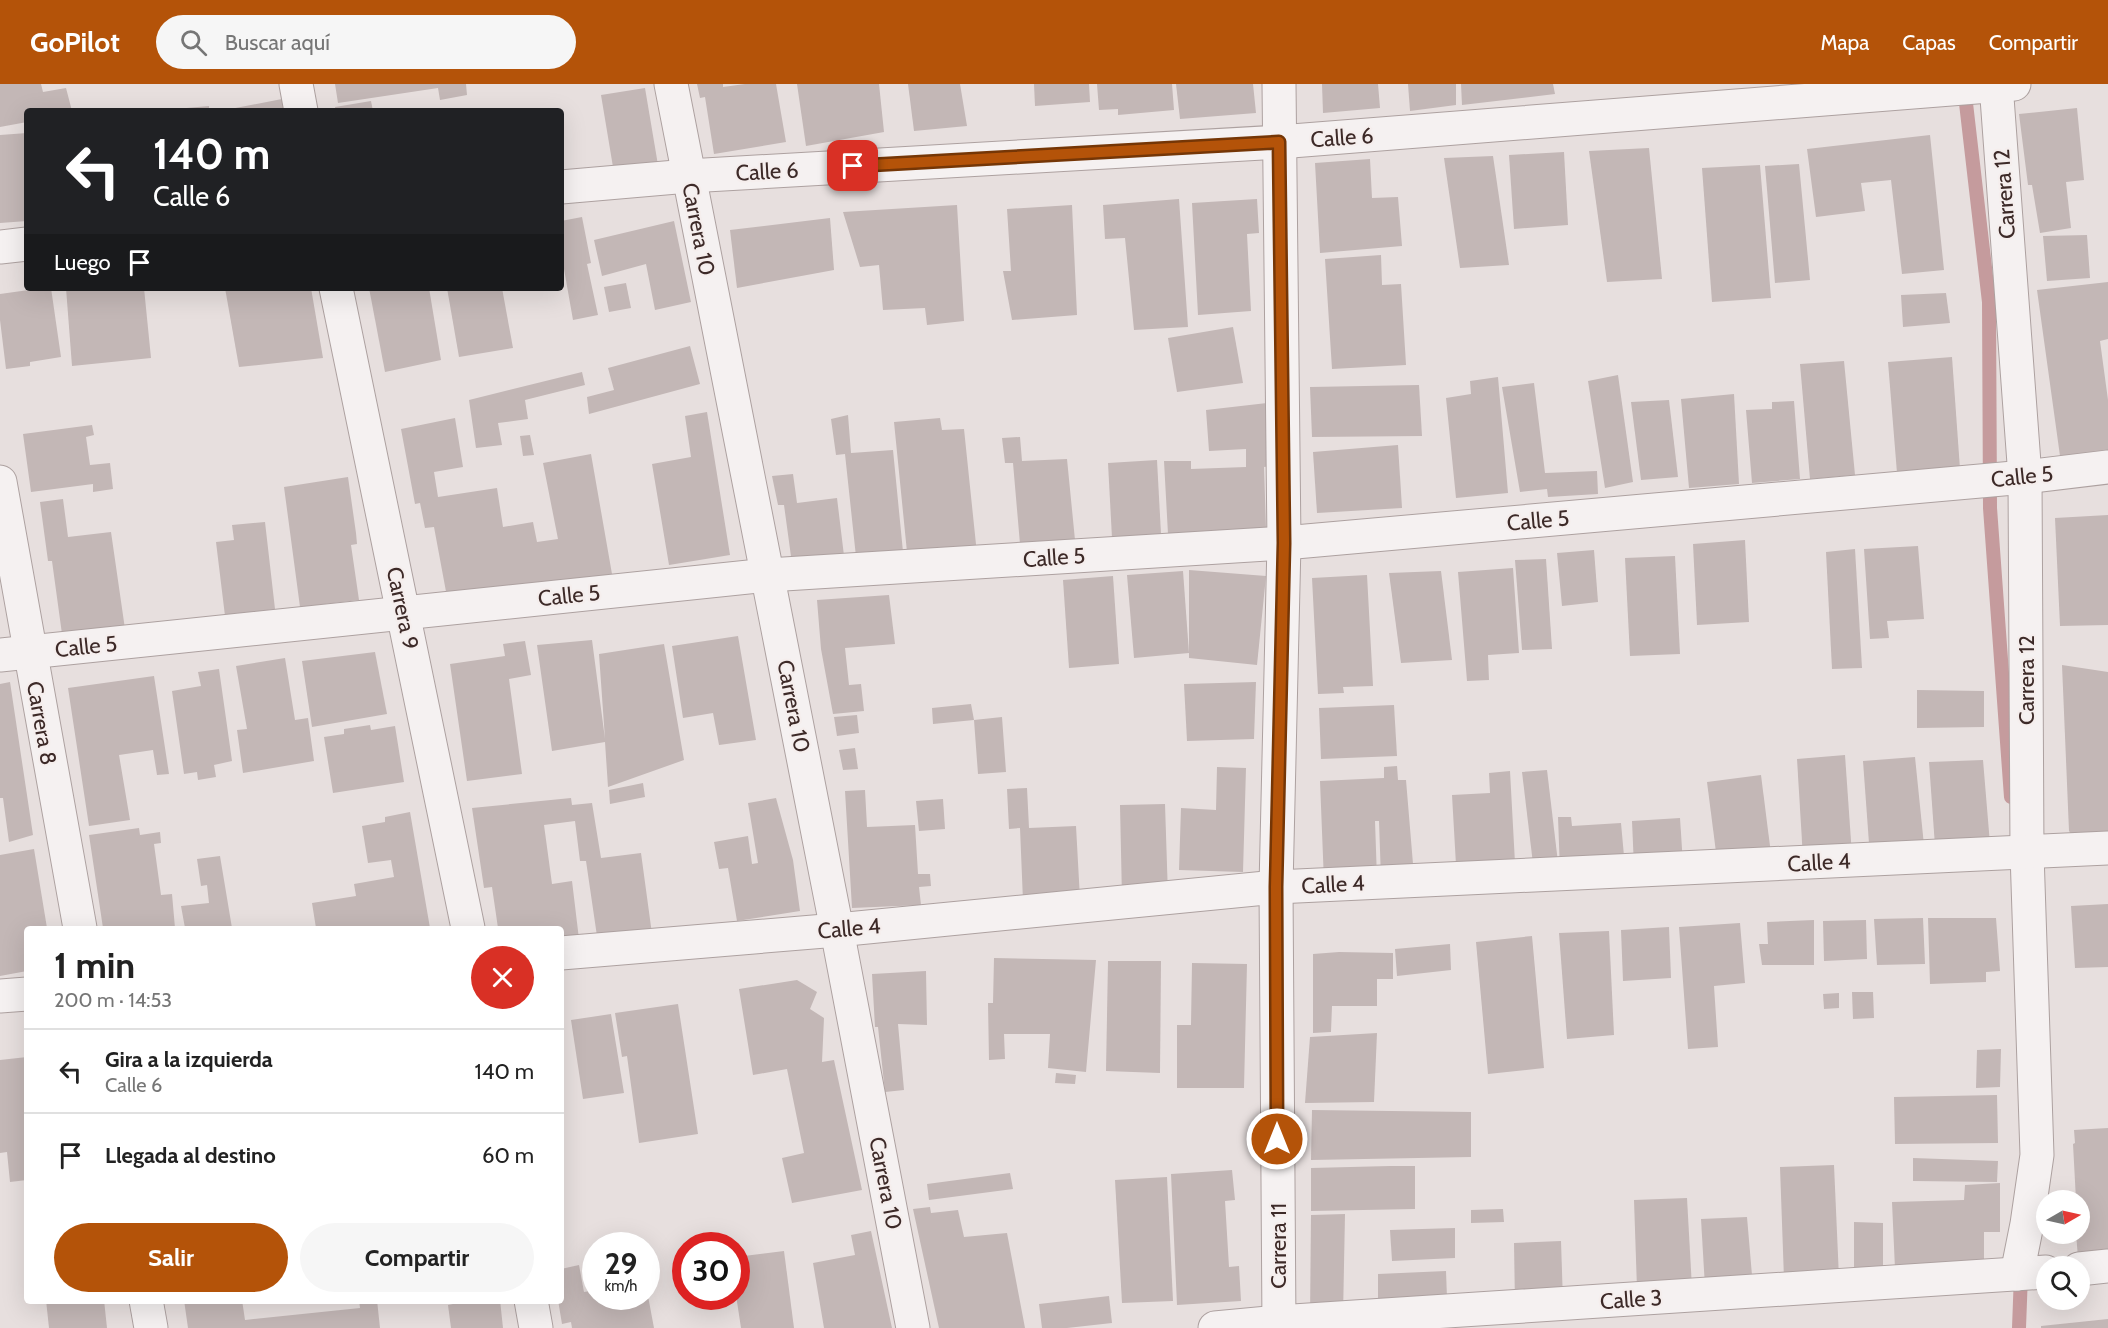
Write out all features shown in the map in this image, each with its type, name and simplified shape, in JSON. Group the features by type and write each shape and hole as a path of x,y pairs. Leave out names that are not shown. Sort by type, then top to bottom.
{"street":[{"path":"296,84 300,108"},
{"name":"Carrera 10","path":"671,84 914,1328"},
{"name":"Carrera 11","path":"1278,1325 1276,887 1284,543 1279,84"},
{"name":"Calle 6","path":"564,187 688,176 1279,142 2002,85"},
{"name":"Carrera 12","path":"2002,85 2025,477 2026,853 2037,1155 2027,1224 2032,1273"},
{"path":"0,247 24,244"},
{"name":"Carrera 9","path":"337,291 468,926"},
{"name":"Calle 5","path":"15,654 768,575 1284,543 2025,477 2108,467"},
{"name":"Carrera 8","path":"0,482 15,654 80,926"},
{"name":"Calle 4","path":"564,953 837,930 1276,887 2108,848"},
{"path":"0,996 24,994"},
{"path":"2090,1268 2108,1266"},
{"name":"Calle 3","path":"1215,1328 2032,1273"},
{"path":"147,1304 151,1328"},
{"path":"532,1304 536,1328"}],"building":[{"path":"0,84 41,84 43,92 66,88 71,108 24,108 24,123 0,127"},
{"path":"335,84 466,84 467,95 440,100 438,88 338,103"},
{"path":"697,84 723,84 723,87 776,84 786,142 714,154 705,97 700,98"},
{"path":"797,84 879,84 884,132 806,146"},
{"path":"908,84 960,84 967,126 914,131"},
{"path":"1034,84 1089,84 1090,102 1035,106"},
{"path":"1097,84 1172,84 1174,110 1118,115 1118,109 1099,110"},
{"path":"1176,84 1253,84 1256,113 1180,119"},
{"path":"1322,84 1378,84 1380,108 1323,113"},
{"path":"1408,84 1456,84 1456,105 1410,111"},
{"path":"1461,84 1553,84 1555,94 1462,105"},
{"path":"645,88 659,171 615,179 601,95"},
{"path":"282,99 284,108 235,108"},
{"path":"371,101 372,108 335,108"},
{"path":"209,106 209,108 186,108"},
{"path":"2077,108 2084,180 2066,182 2071,228 2040,233 2032,185 2028,185 2019,114"},
{"path":"24,133 24,221 0,223 0,135"},
{"path":"1930,135 1944,270 1902,274 1891,180 1861,183 1865,211 1816,217 1807,149"},
{"path":"1649,148 1662,279 1607,282 1589,151"},
{"path":"1564,152 1568,225 1514,229 1509,155"},
{"path":"1493,156 1509,265 1460,268 1444,158"},
{"path":"1370,159 1372,198 1398,197 1402,246 1320,253 1315,163"},
{"path":"1799,164 1810,280 1775,283 1765,166"},
{"path":"1760,165 1771,298 1712,302 1702,168"},
{"path":"1179,199 1188,327 1134,330 1125,238 1105,239 1103,205"},
{"path":"1257,199 1259,233 1247,234 1251,311 1198,315 1192,203"},
{"path":"957,205 964,321 927,325 925,308 883,310 879,265 860,267 843,212"},
{"path":"1072,205 1077,315 1012,320 1003,271 1011,271 1007,209"},
{"path":"582,217 591,263 587,264 598,315 573,320 564,269 564,220"},
{"path":"830,218 834,270 737,288 730,230"},
{"path":"674,221 691,302 655,310 646,264 602,276 594,240"},
{"path":"2087,235 2090,278 2047,281 2043,236"},
{"path":"1381,255 1382,285 1401,284 1406,365 1332,369 1325,259"},
{"path":"2108,282 2108,339 2100,341 2108,400 2108,451 2060,456 2037,290"},
{"path":"626,283 631,308 609,312 604,287"},
{"path":"24,291 51,291 61,357 30,362 30,366 6,369 0,320 0,294"},
{"path":"66,291 144,291 151,358 72,366"},
{"path":"226,291 312,291 323,358 239,367"},
{"path":"370,291 430,291 441,360 385,372"},
{"path":"448,291 503,291 513,348 459,357"},
{"path":"1946,293 1950,323 1903,327 1901,295"},
{"path":"1233,327 1243,383 1177,392 1168,338"},
{"path":"690,346 700,384 589,414 587,397 614,390 608,368"},
{"path":"1952,357 1960,469 1897,473 1888,362"},
{"path":"1844,361 1855,475 1810,479 1800,364"},
{"path":"582,372 585,385 525,400 528,419 498,423 502,445 476,448 469,400"},
{"path":"1618,375 1633,482 1605,488 1588,381"},
{"path":"1498,377 1508,493 1456,498 1446,398 1471,394 1470,381"},
{"path":"1534,383 1545,473 1597,471 1598,494 1548,497 1547,489 1520,492 1502,387"},
{"path":"1419,385 1422,436 1312,437 1310,387"},
{"path":"1734,394 1739,484 1689,488 1681,399"},
{"path":"1669,400 1678,477 1641,480 1631,402"},
{"path":"1794,401 1800,479 1752,483 1746,410 1772,409 1772,402"},
{"path":"1267,403 1271,466 1264,467 1266,528 1168,534 1164,461 1191,461 1191,469 1246,467 1246,449 1209,451 1206,410"},
{"path":"707,412 730,555 669,565 652,464 691,457 685,416"},
{"path":"848,415 851,453 893,450 904,562 857,566 845,454 836,455 831,419"},
{"path":"455,418 463,467 434,472 438,497 497,488 503,527 533,522 537,542 558,539 543,463 591,454 612,574 514,591 447,597 434,527 425,528 420,503 415,504 401,429"},
{"path":"940,418 942,430 964,429 977,554 908,562 894,422"},
{"path":"92,425 94,435 86,437 90,465 110,463 113,489 93,492 93,484 31,492 23,434"},
{"path":"530,435 534,455 523,456 520,436"},
{"path":"1020,437 1022,461 1067,459 1075,540 1020,544 1013,463 1005,463 1002,438"},
{"path":"1398,445 1402,508 1317,513 1313,452"},
{"path":"1157,460 1161,534 1112,538 1108,463"},
{"path":"793,474 797,503 837,498 845,564 793,571 784,505 778,505 772,476"},
{"path":"348,477 357,544 351,545 359,600 300,607 284,487"},
{"path":"63,499 68,537 111,532 125,629 62,634 52,561 48,561 40,502"},
{"path":"2108,515 2108,625 2060,626 2055,518"},
{"path":"265,522 275,609 225,616 216,542 234,540 232,525"},
{"path":"1745,540 1749,622 1697,625 1693,544"},
{"path":"1918,546 1924,619 1887,621 1889,638 1870,639 1864,549"},
{"path":"1855,549 1862,668 1832,669 1826,552"},
{"path":"1594,550 1598,602 1562,606 1557,553"},
{"path":"1675,556 1680,654 1630,656 1625,558"},
{"path":"1546,559 1552,649 1522,650 1515,560"},
{"path":"1513,568 1519,653 1488,655 1489,680 1467,681 1458,572"},
{"path":"1189,570 1266,576 1257,665 1189,658"},
{"path":"1183,571 1189,653 1134,658 1127,575"},
{"path":"1441,571 1452,660 1401,663 1389,573"},
{"path":"1367,575 1373,686 1343,687 1344,693 1318,694 1312,578"},
{"path":"1113,576 1119,664 1069,668 1063,580"},
{"path":"889,595 895,644 845,648 849,685 861,684 864,711 833,714 821,649 817,600"},
{"path":"738,636 756,740 719,745 713,713 683,718 672,646"},
{"path":"592,640 605,739 599,654 664,644 684,760 608,787 605,742 552,751 537,645"},
{"path":"525,641 531,675 509,679 522,774 467,781 450,664 505,656 503,644"},
{"path":"375,652 387,714 312,727 302,661"},
{"path":"285,658 295,720 308,718 314,761 243,773 237,730 247,729 236,666"},
{"path":"2062,665 2108,672 2108,839 2076,840 2069,831"},
{"path":"219,669 232,761 214,765 216,777 198,780 197,772 184,774 172,691 201,686 198,672"},
{"path":"154,676 169,774 157,775 153,750 119,755 130,820 89,826 68,688"},
{"path":"10,682 33,835 9,842 3,798 0,798 0,684"},
{"path":"1256,682 1254,739 1187,741 1184,684"},
{"path":"1917,690 1984,691 1984,727 1917,728"},
{"path":"971,704 974,720 933,724 932,708"},
{"path":"1394,705 1397,756 1321,759 1319,708"},
{"path":"857,715 859,733 837,736 834,717"},
{"path":"1002,717 1006,772 978,774 974,720"},
{"path":"370,725 371,730 395,726 404,782 333,793 324,737 344,734 344,729"},
{"path":"855,748 858,769 843,770 839,750"},
{"path":"1845,755 1852,855 1803,858 1797,759"},
{"path":"1915,757 1925,855 1870,857 1863,761"},
{"path":"1983,760 1990,844 1935,846 1929,762"},
{"path":"1397,766 1398,780 1406,780 1414,876 1381,879 1379,821 1375,821 1377,879 1324,882 1320,781 1384,778 1384,767"},
{"path":"1217,767 1246,768 1243,872 1179,870 1181,808 1216,810"},
{"path":"1547,770 1559,871 1534,872 1522,772"},
{"path":"1510,771 1515,863 1456,865 1452,795 1490,793 1489,773"},
{"path":"1761,775 1771,854 1717,860 1707,782"},
{"path":"643,783 645,797 610,804 609,790"},
{"path":"1027,788 1029,828 1076,826 1080,899 1023,901 1020,828 1009,829 1007,789"},
{"path":"865,790 867,827 915,825 918,874 930,874 931,886 919,887 921,905 852,908 845,791"},
{"path":"571,798 572,805 592,803 601,858 641,853 652,934 598,943 586,861 580,861 575,821 544,825 552,884 572,881 579,939 564,942 564,926 498,926 492,887 484,888 472,808"},
{"path":"776,798 793,860 800,911 737,921 728,868 719,869 714,842 748,836 752,864 758,863 748,803"},
{"path":"943,799 945,829 919,831 916,801"},
{"path":"1165,804 1168,896 1122,898 1120,805"},
{"path":"410,812 430,926 316,926 312,903 356,896 354,884 394,877 391,860 368,863 362,826 385,822 385,817"},
{"path":"1558,817 1571,817 1572,826 1621,823 1625,867 1560,871"},
{"path":"1680,818 1683,864 1634,867 1632,821"},
{"path":"139,828 140,835 160,832 161,843 154,844 161,895 172,894 175,926 103,926 89,835"},
{"path":"34,849 47,926 24,926 24,972 0,976 0,855"},
{"path":"220,856 232,926 185,926 181,906 209,903 207,885 201,886 197,859"},
{"path":"2108,904 2108,967 2075,968 2071,906"},
{"path":"1923,918 1925,964 1877,965 1874,919"},
{"path":"1928,918 1996,918 2000,971 1986,972 1986,982 1930,984"},
{"path":"1814,920 1814,965 1762,965 1759,944 1768,944 1767,922"},
{"path":"1866,920 1867,959 1824,961 1823,921"},
{"path":"1740,923 1745,983 1714,986 1718,1047 1688,1049 1679,927"},
{"path":"1669,927 1671,978 1623,981 1621,930"},
{"path":"1609,931 1614,1035 1567,1039 1559,933"},
{"path":"1532,936 1544,1068 1488,1074 1476,942"},
{"path":"1450,944 1451,970 1397,976 1395,949"},
{"path":"1393,953 1393,979 1377,979 1377,1006 1332,1006 1331,1032 1313,1033 1313,954"},
{"path":"994,958 1096,960 1086,1072 1048,1068 1050,1034 1004,1034 1005,1059 989,1060 988,1003 993,1003"},
{"path":"1108,961 1161,961 1160,1073 1106,1071"},
{"path":"1192,963 1247,964 1244,1088 1177,1088 1177,1025 1191,1025"},
{"path":"926,971 927,1025 898,1024 904,1090 885,1092 878,1027 875,1027 872,974"},
{"path":"797,980 817,992 810,1009 824,1018 822,1062 834,1060 862,1190 792,1203 782,1158 804,1153 787,1069 753,1075 739,989"},
{"path":"1852,992 1873,992 1874,1018 1853,1019"},
{"path":"1839,993 1839,1008 1824,1009 1823,994"},
{"path":"678,1004 698,1134 639,1143 627,1056 622,1057 615,1013"},
{"path":"611,1014 624,1093 583,1099 571,1020"},
{"path":"1377,1033 1374,1102 1305,1103 1310,1037"},
{"path":"2001,1049 2000,1087 1976,1088 1977,1050"},
{"path":"24,1057 24,1180 10,1182 7,1152 0,1153 0,1060"},
{"path":"1056,1073 1076,1075 1075,1084 1055,1083"},
{"path":"1997,1095 1998,1143 1895,1144 1894,1097"},
{"path":"1312,1110 1471,1112 1471,1157 1311,1160"},
{"path":"2108,1128 2108,1255 2078,1256 2077,1244 2090,1244 2090,1190 2075,1190 2074,1130"},
{"path":"1913,1158 1998,1161 1997,1182 1913,1181"},
{"path":"1834,1165 1839,1278 1784,1279 1780,1167"},
{"path":"1415,1166 1415,1209 1311,1211 1311,1168"},
{"path":"1232,1170 1235,1200 1225,1201 1229,1267 1239,1266 1241,1301 1177,1305 1171,1174"},
{"path":"1010,1173 1013,1189 929,1200 927,1184"},
{"path":"1167,1177 1173,1301 1122,1303 1115,1180"},
{"path":"2000,1183 2000,1232 1984,1232 1984,1273 1895,1269 1892,1202 1964,1200 1965,1185"},
{"path":"1687,1198 1692,1288 1637,1289 1634,1200"},
{"path":"930,1207 931,1213 958,1210 964,1237 1007,1233 1025,1328 939,1328 913,1209"},
{"path":"1503,1209 1504,1222 1471,1223 1471,1210"},
{"path":"1345,1214 1343,1317 1310,1319 1311,1215"},
{"path":"1747,1217 1753,1287 1705,1287 1701,1219"},
{"path":"1854,1222 1883,1223 1883,1270 1854,1271"},
{"path":"1455,1228 1455,1258 1392,1261 1390,1230"},
{"path":"871,1231 892,1328 824,1328 813,1263 855,1255 851,1235"},
{"path":"1561,1241 1563,1302 1515,1305 1514,1243"},
{"path":"784,1251 794,1328 741,1328 738,1310 750,1310 750,1255"},
{"path":"579,1265 582,1281 582,1310 651,1310 654,1328 572,1328 571,1322 562,1324 559,1304 564,1304 564,1268"},
{"path":"1446,1271 1447,1298 1378,1302 1378,1274"},
{"path":"1109,1296 1112,1323 1042,1328 1039,1304"},
{"path":"46,1304 104,1304 107,1328 49,1328"},
{"path":"185,1304 243,1304 245,1320 360,1308 360,1304 377,1304 380,1328 188,1328"},
{"path":"500,1304 503,1328 451,1328 448,1305"},
{"path":"2108,1319 2108,1328 2041,1328 2041,1326"}],"waterway":[{"path":"1964,86 1989,302 1990,508 2011,797"},
{"path":"2019,1328 2021,1274"}],"route":[{"path":"853,166 1279,142 1284,543 1276,887 1277,1139"}]}
